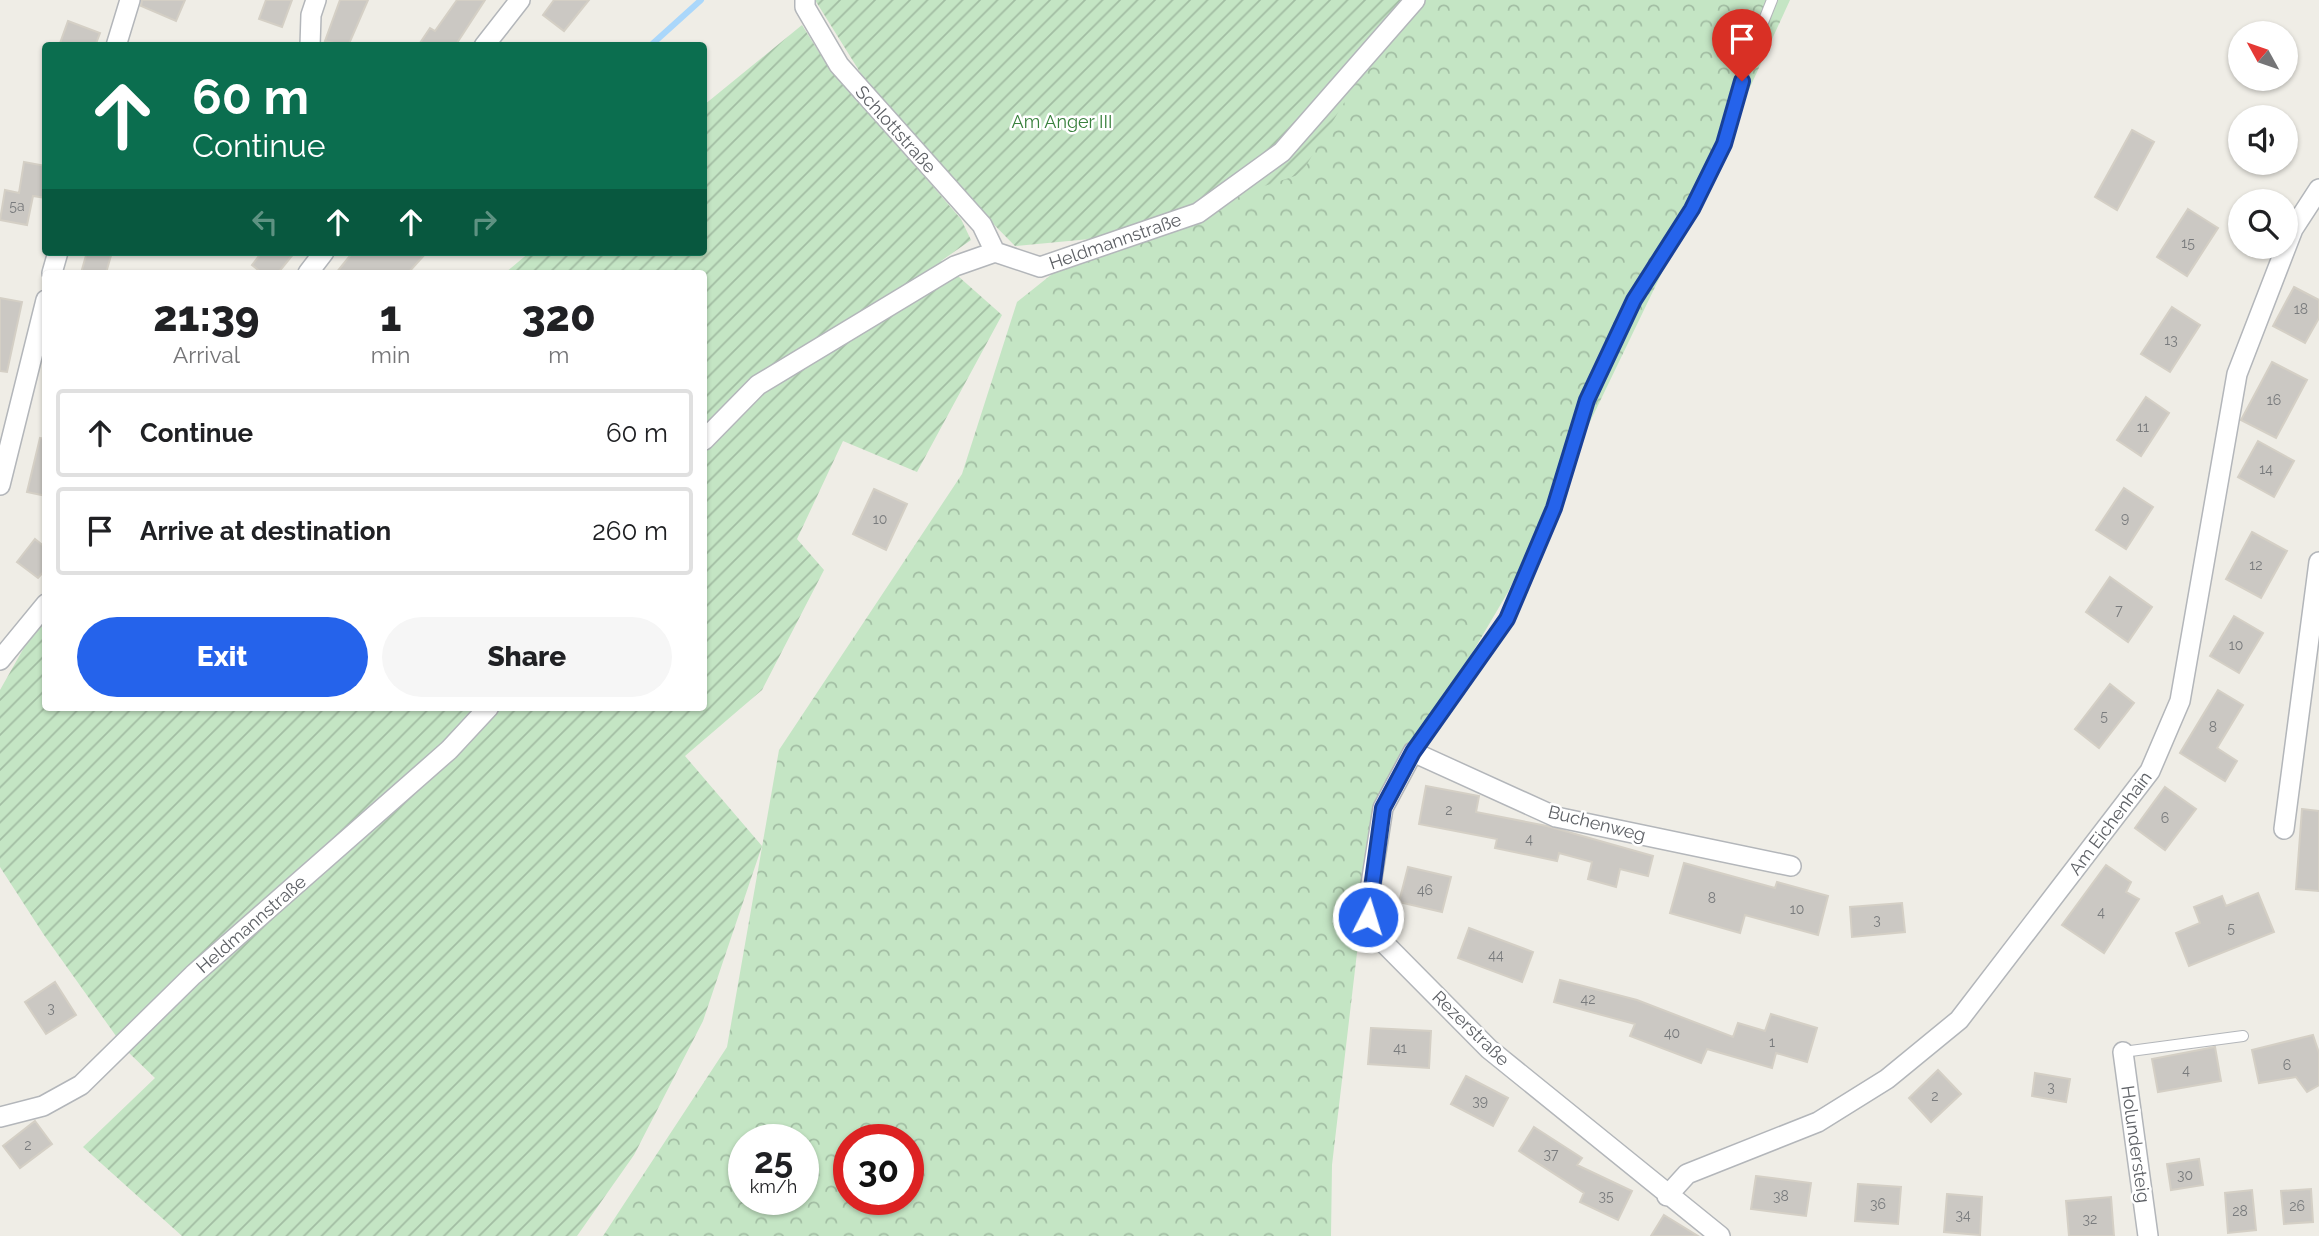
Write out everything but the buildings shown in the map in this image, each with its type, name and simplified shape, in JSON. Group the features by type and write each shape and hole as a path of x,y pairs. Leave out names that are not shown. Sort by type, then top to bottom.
{"street":[{"path":"117,42 130,0"},
{"path":"310,42 311,15 316,0"},
{"path":"487,42 520,0"},
{"name":"Schlottstraße","path":"805,0 806,7 839,65 982,225 995,252"},
{"name":"Heldmannstraße","path":"995,252 1040,267 1198,213 1282,152 1415,0"},
{"name":"Am Eichenhain","path":"1667,1196 1687,1174 1818,1122 1887,1079 1959,1020 2150,771 2180,701 2237,374 2293,229 2319,189"},
{"path":"707,437 758,385 955,266 995,252"},
{"path":"310,270 321,256"},
{"path":"0,485 42,316"},
{"path":"2284,829 2319,562"},
{"path":"0,660 42,609"},
{"name":"Heldmannstraße","path":"0,1117 43,1106 81,1085 202,966 449,750 485,711"},
{"name":"Buchenweg","path":"1413,752 1556,817 1791,866"},
{"name":"Rezerstraße","path":"1413,752 1383,808 1368,917 1384,943 1489,1049 1667,1196 1720,1236"},
{"name":"Holundersteig","path":"2123,1052 2148,1236"}],"lane":[{"path":"1413,752 1507,619 1554,508 1587,400 1634,300 1692,209 1724,144 1748,60 1772,0"},
{"path":"2123,1052 2243,1036"}],"green space":[{"name":"Am Anger III","path":"815,0 1406,0 1301,174 1111,237 1015,246 888,117"},
{"path":"1396,0 1790,0 1724,144 1508,592 1458,677 1375,800 1332,1165 1331,1236 603,1236 727,1047 779,750 962,474 1017,302"},
{"path":"802,25 824,60 961,219 971,240 941,261 1002,315 917,472 843,441 797,539 824,570 762,690 685,756 762,846 703,1021 634,1155 577,1236 182,1236 83,1147 155,1078 126,1050 44,935 0,867 0,690 26,644 42,623 42,711 707,711 707,270 509,270 525,256 707,256 707,103"}],"waterway":[{"path":"654,42 701,0"}],"route":[{"path":"1368,917 1383,808 1413,752 1507,619 1554,508 1587,400 1634,300 1692,209 1724,144 1742,81"}]}
